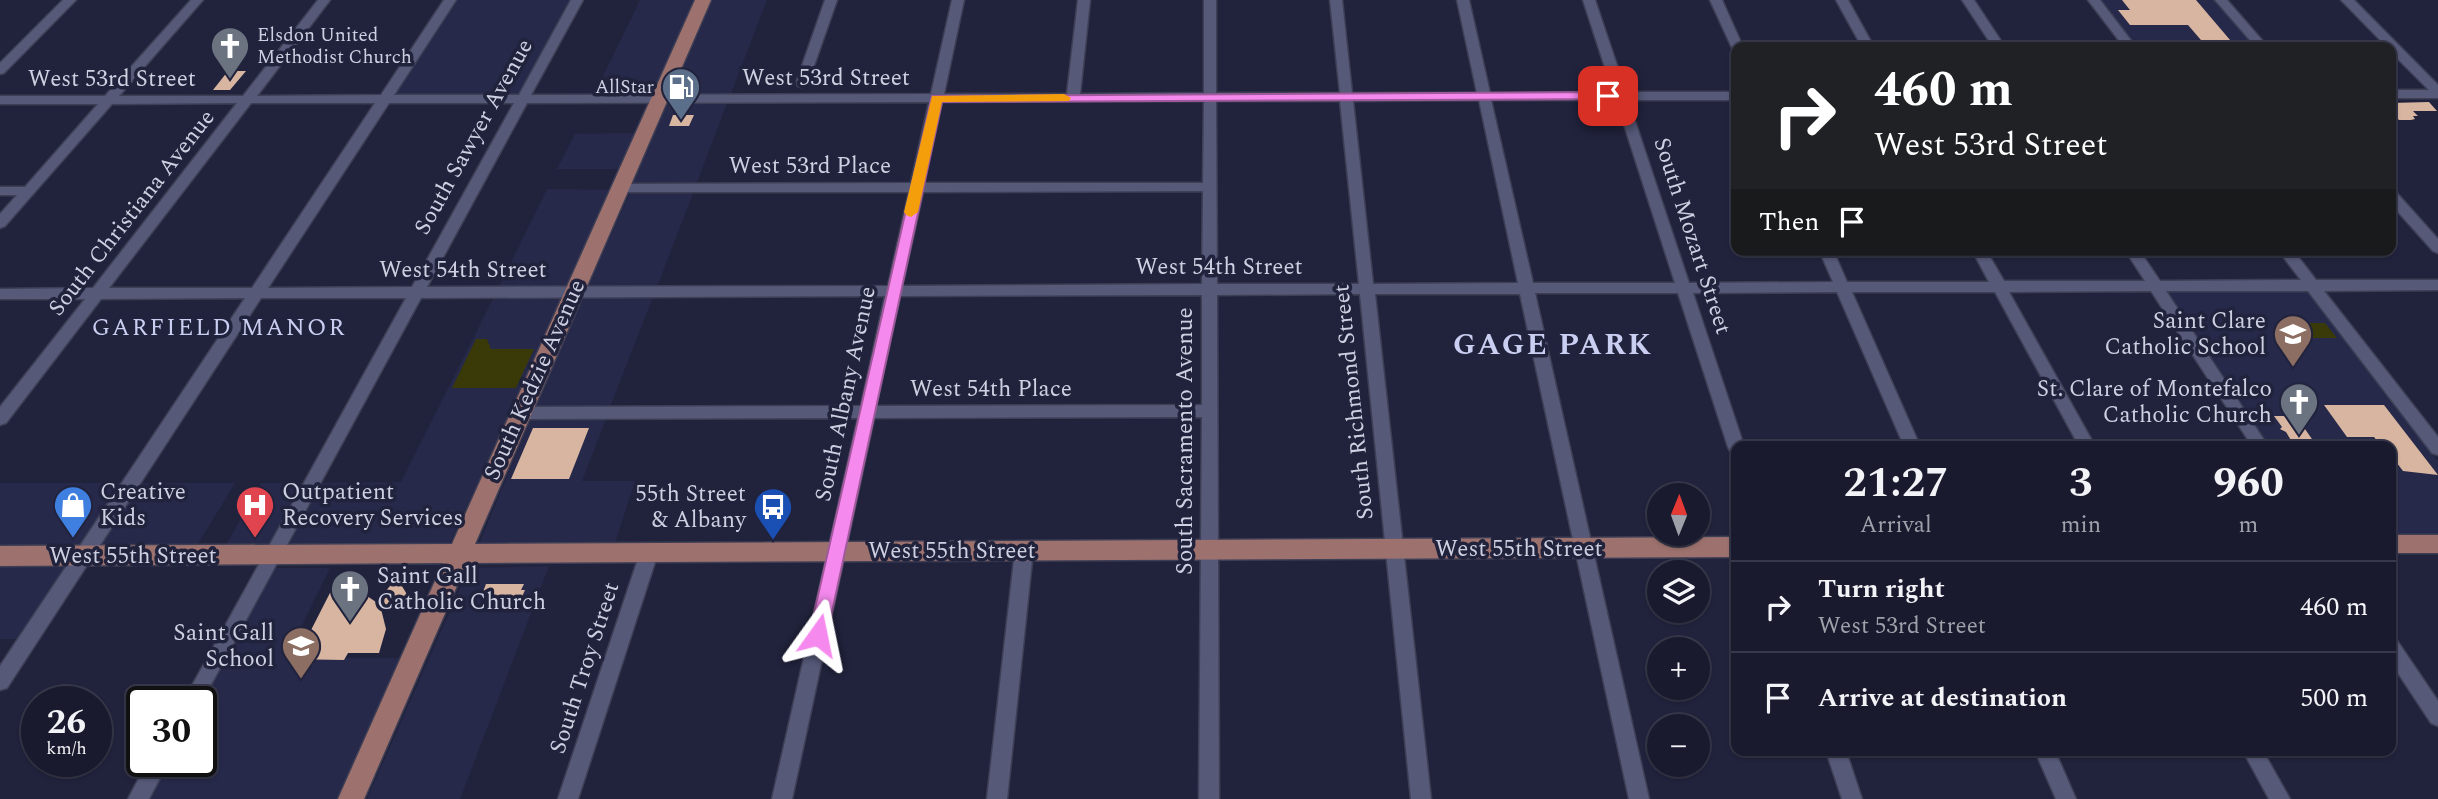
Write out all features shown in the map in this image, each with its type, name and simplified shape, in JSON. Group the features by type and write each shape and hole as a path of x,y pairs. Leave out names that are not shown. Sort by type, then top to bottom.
{"main road":[{"name":"South Kedzie Avenue","path":"351,799 703,0"},
{"path":"2396,544 2438,544"},
{"name":"West 55th Street","path":"0,556 1731,548"}],"street":[{"path":"0,70 70,0"},
{"path":"0,223 197,0"},
{"name":"South Christiana Avenue","path":"0,419 324,0"},
{"path":"0,682 450,0"},
{"name":"South Sawyer Avenue","path":"201,686 577,0"},
{"path":"802,83 831,0"},
{"name":"South Albany Avenue","path":"782,799 958,0"},
{"path":"1073,98 1084,0"},
{"name":"South Sacramento Avenue","path":"1209,799 1210,0"},
{"name":"South Richmond Street","path":"1336,0 1421,799"},
{"path":"1463,0 1639,799"},
{"name":"South Mozart Street","path":"1589,0 1734,441"},
{"path":"1716,0 1735,42"},
{"path":"1842,0 1865,42"},
{"path":"1968,0 1995,42"},
{"path":"2094,0 2126,42"},
{"path":"2221,0 2258,42"},
{"path":"2347,0 2388,42"},
{"path":"2396,50 2438,93"},
{"path":"2396,94 2438,93"},
{"name":"West 53rd Street","path":"0,100 1731,96"},
{"name":"West 53rd Place","path":"620,188 1210,187"},
{"path":"0,191 29,191"},
{"path":"2396,201 2438,248"},
{"path":"1829,256 1910,441"},
{"path":"1982,256 2084,441"},
{"path":"2136,256 2257,441"},
{"path":"2290,256 2438,449"},
{"name":"West 54th Street","path":"0,294 2438,285"},
{"name":"West 54th Place","path":"521,413 1210,411"},
{"path":"997,799 1024,551"},
{"name":"South Troy Street","path":"568,799 649,553"},
{"path":"2396,654 2438,717"},
{"path":"1838,756 1852,799"},
{"path":"2047,756 2066,799"},
{"path":"2256,756 2280,799"},
{"path":"138,799 150,777"}],"shaded area":[{"path":"455,0 573,0 519,98 391,97"},
{"path":"640,0 696,0 653,97 593,97"},
{"path":"712,0 767,0 730,96 670,96"},
{"path":"2100,0 2214,0 2251,42 2132,42"},
{"path":"668,103 727,103 696,185 632,184"},
{"path":"636,133 619,169 557,169 575,134"},
{"path":"547,189 610,190 568,288 498,289"},
{"path":"630,193 693,193 657,287 587,288"},
{"name":"Saint Clare Catholic School","path":"2308,290 2438,461 2438,536 2396,536 2396,441 2266,441 2166,291"},
{"path":"494,297 563,297 449,545 283,546 317,483 401,482"},
{"path":"583,297 653,297 610,407 535,407"},
{"path":"2284,323 2325,323 2337,338 2295,338"},
{"path":"476,339 487,339 491,349 534,349 516,388 452,388"},
{"path":"531,419 606,419 582,481 635,481 614,546 479,544"},
{"path":"0,483 123,483 82,547 0,547"},
{"path":"137,483 235,483 196,547 96,546"},
{"path":"261,483 304,483 269,547 225,547"},
{"path":"549,566 460,799 367,799 469,568"},
{"path":"0,567 67,567 20,639 0,639"},
{"name":"Saint Gall School","path":"273,568 330,568 286,658 400,658 338,799 146,799 158,777 217,777 217,686 210,686"}],"building":[{"path":"2122,0 2196,0 2232,42 2203,42 2188,25 2130,25 2118,10 2130,10"},
{"name":"Elsdon United Methodist Church","path":"228,71 246,71 230,90 213,90"},
{"path":"2429,102 2437,111 2413,111 2418,116 2413,116 2415,119 2399,120 2396,117 2396,103"},
{"name":"AllStar","path":"673,115 694,115 689,126 669,126"},
{"path":"2324,405 2384,405 2438,475 2403,471 2396,462 2396,441 2377,441 2374,437 2347,437"},
{"name":"St. Clare of Montefalco Catholic Church","path":"2274,416 2296,416 2313,441 2291,441 2286,432 2280,429 2282,427"},
{"path":"533,428 589,428 569,479 511,479"},
{"name":"Saint Gall Catholic Church","path":"397,578 411,601 381,609 386,629 379,653 348,653 344,660 287,659 293,649 298,649 304,636 308,636 333,587 358,590 376,602"},
{"path":"486,584 524,584 521,590 525,590 521,599 497,600 499,596 481,597"}],"slow traffic":[{"path":"911,212 936,99 1064,98"}],"place":[{"name":"Elsdon United Methodist Church","path":"230,80"},
{"name":"AllStar","path":"681,121"},
{"name":"Saint Clare Catholic School","path":"2293,368"},
{"name":"St. Clare of Montefalco Catholic Church","path":"2299,436"},
{"name":"Creative Kids","path":"73,539"},
{"name":"Outpatient Recovery Services","path":"255,539"},
{"name":"55th Street & Albany","path":"773,541"},
{"name":"Saint Gall Catholic Church","path":"350,623"},
{"name":"Saint Gall School","path":"301,680"}],"district":[{"name":"GARFIELD MANOR","path":"219,328"},
{"name":"GAGE PARK","path":"1553,345"}],"route":[{"path":"818,635 936,99 1608,96"}]}
